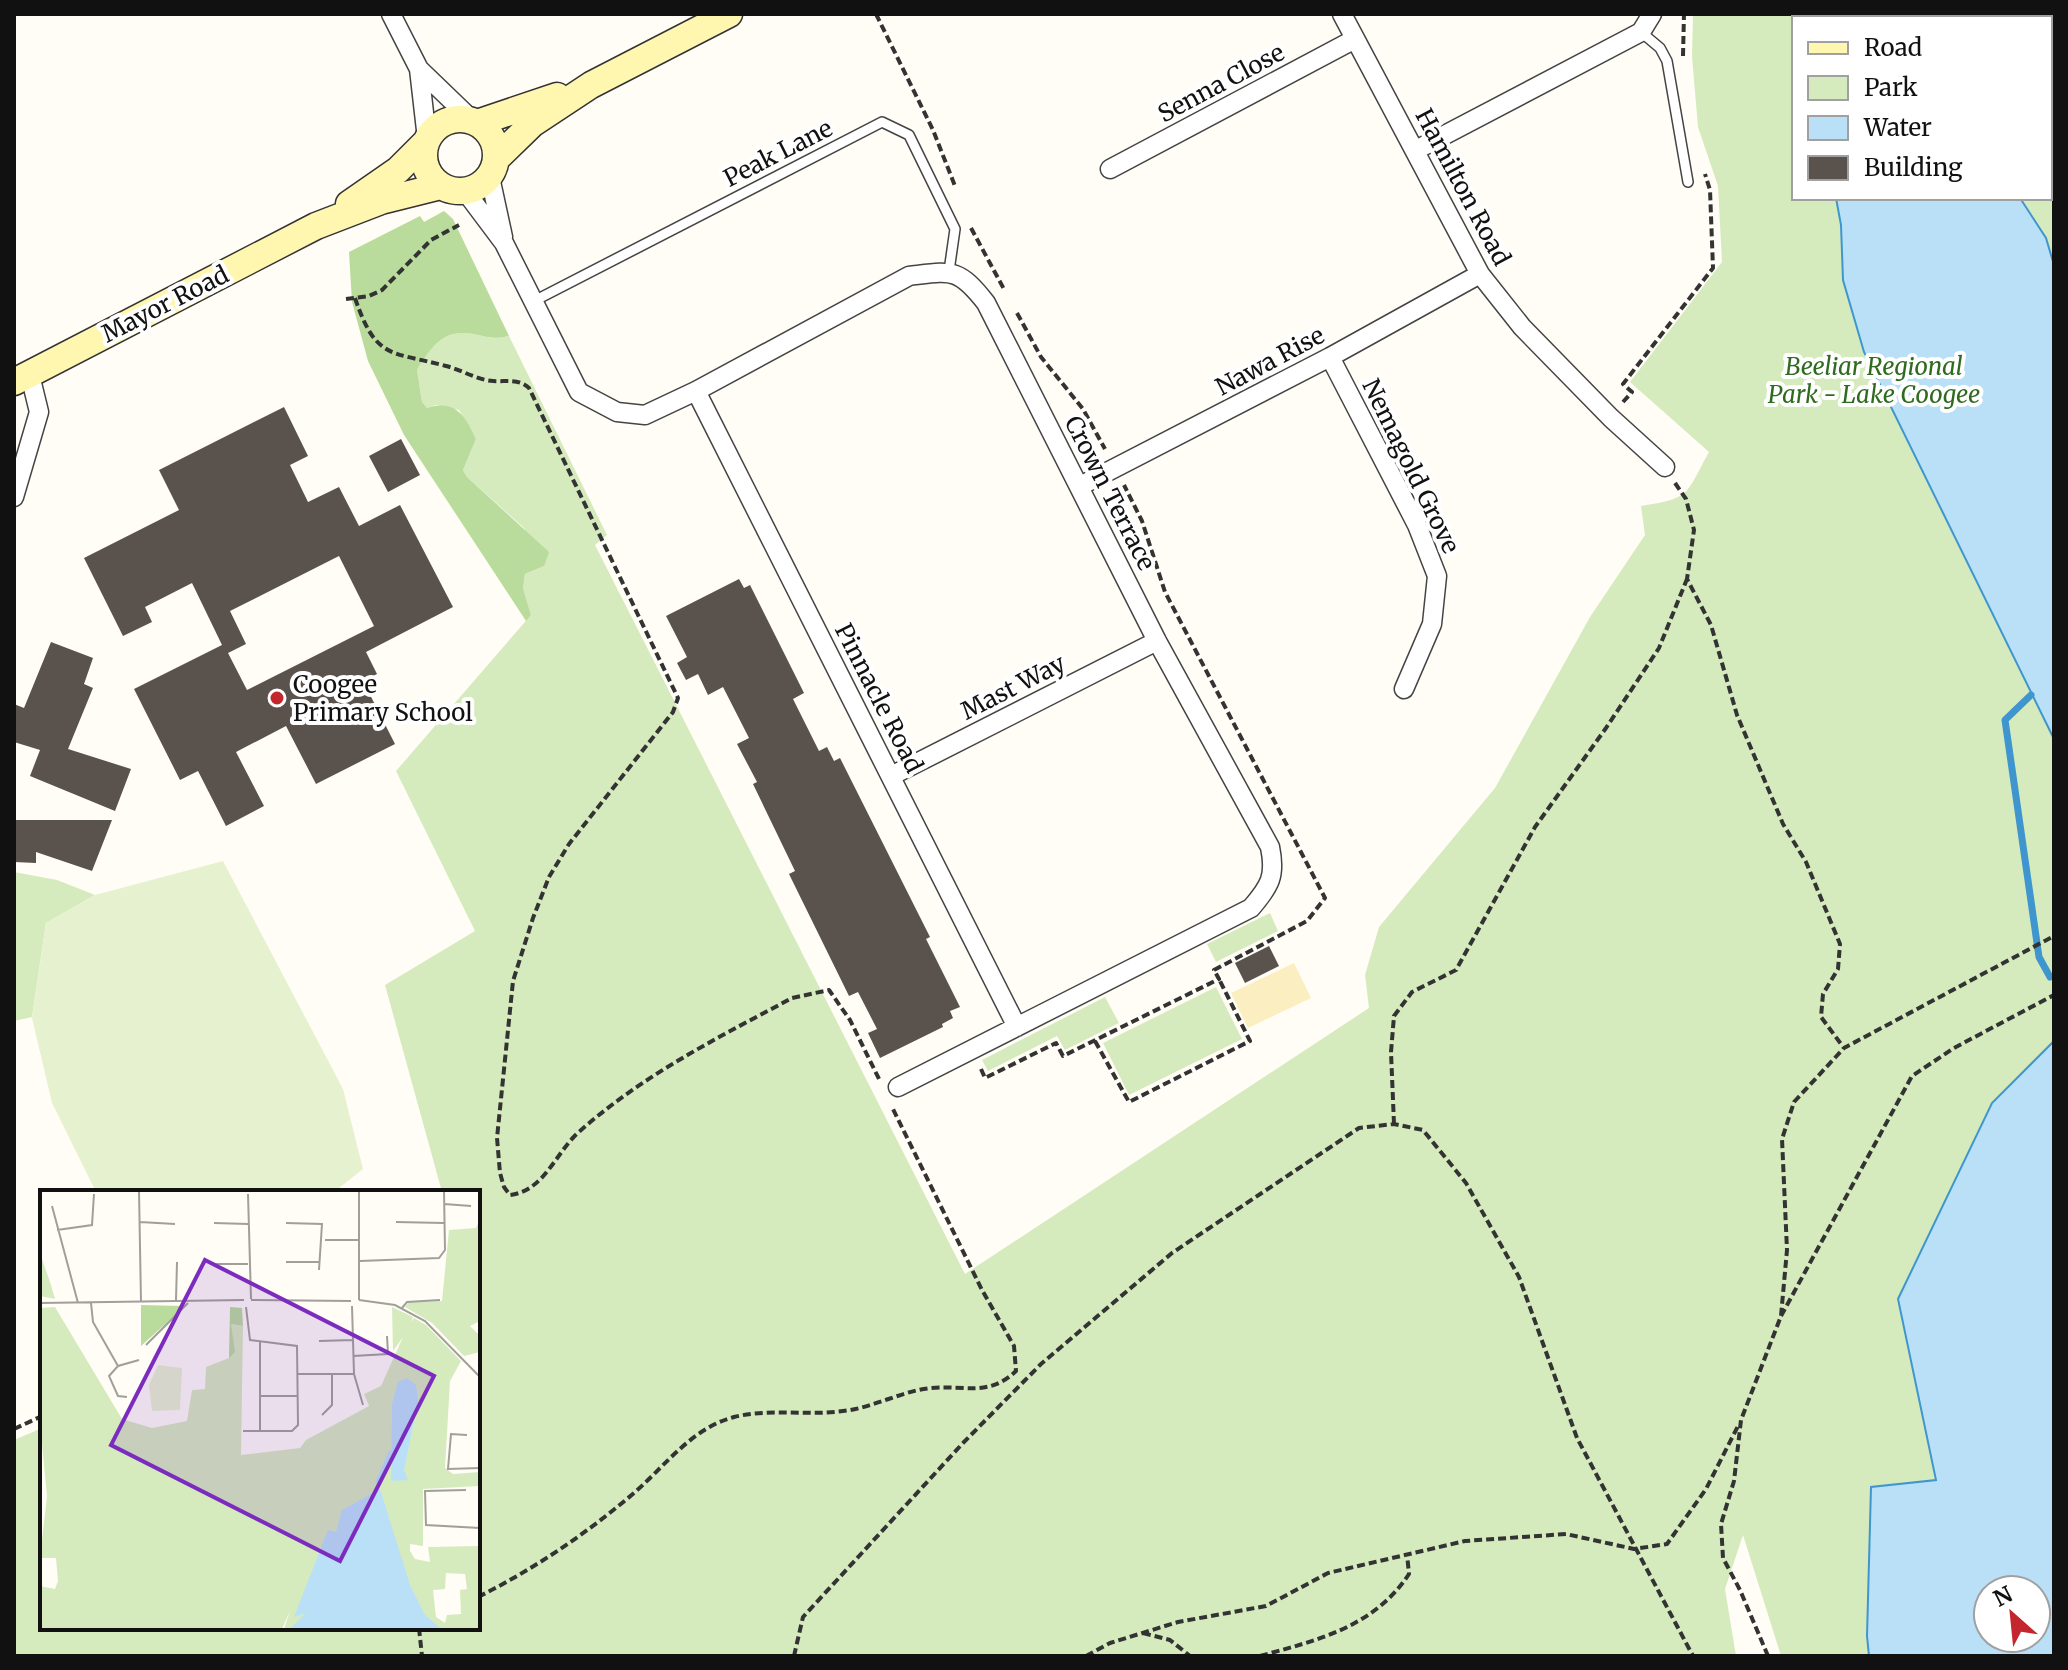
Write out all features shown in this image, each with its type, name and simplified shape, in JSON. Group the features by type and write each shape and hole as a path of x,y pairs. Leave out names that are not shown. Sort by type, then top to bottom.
{"main road":[{"path":"591,85 475,122 455,119 439,125 426,141 423,159 429,175 453,189 479,187 532,124 591,85 729,14"},
{"path":"475,122 493,138 493,168"},
{"name":"Mayor Road","path":"316,226 398,170 426,141"},
{"name":"Mayor Road","path":"22,378 316,226 381,201 453,189"}],"street":[{"path":"391,14 419,69 475,122"},
{"name":"Hamilton Road","path":"1342,14 1480,274 1522,327 1611,418 1665,467"},
{"path":"1416,150 1641,32 1652,14"},
{"name":"Senna Close","path":"1110,169 1355,39"},
{"path":"419,69 426,141"},
{"path":"493,168 504,243"},
{"path":"453,189 504,243 579,392 617,412 645,415 696,391 909,276 949,271"},
{"name":"Crown Terrace","path":"891,1089 972,1051 1251,908 1268,888 1274,866 1270,847 1157,641 986,303 969,282 949,271"},
{"name":"Nawa Rise","path":"1080,486 1330,357 1480,274"},
{"name":"Nemagold Grove","path":"1330,357 1417,525 1437,576 1432,624 1404,689"},
{"path":"14,497 39,412 22,378"},
{"name":"Pinnacle Road","path":"696,391 1017,1027"},
{"name":"Mast Way","path":"891,776 1157,641"}],"lane":[{"path":"1641,32 1660,48 1667,61 1688,182"},
{"name":"Peak Lane","path":"534,301 882,122 909,135 955,229 949,271"}],"path":[{"path":"876,14 933,130 959,198"},
{"path":"1683,62 1684,14"},
{"path":"1611,418 1632,392 1623,384 1713,268 1710,190 1702,165"},
{"path":"346,299 382,290 431,240 459,225"},
{"path":"969,225 1006,293"},
{"path":"355,298 372,337 381,347 400,357 447,366 492,382 523,383 529,388 678,698 673,712 569,844 549,877 533,918 513,981 505,1047 497,1138 504,1187 510,1195 529,1189 577,1133 622,1098 695,1050 807,993 829,990 891,1089"},
{"path":"1013,306 1041,357 1083,409 1116,469 1142,521 1165,592 1325,898 1307,921 1214,970 1250,1041 1129,1102 1095,1041"},
{"path":"1394,1124 1391,1052 1394,1016 1412,992 1456,970 1535,827 1659,648 1687,579 1694,530 1686,499 1665,467"},
{"path":"1687,579 1711,625 1743,728 1783,824 1806,862 1840,944 1838,969 1823,994 1821,1017 1844,1048"},
{"path":"1781,1316 1787,1250 1782,1139 1794,1102 1844,1048 2054,936"},
{"path":"972,1051 985,1078 1056,1043 1063,1056 1219,979"},
{"path":"1086,1656 1110,1643 1178,1622 1266,1606 1328,1573 1465,1541 1566,1534 1634,1549 1667,1544 1706,1489 1741,1420 1781,1316 1912,1076 1954,1048 2054,995"},
{"path":"480,1596 534,1567 575,1538 636,1491 702,1430 734,1417 773,1411 842,1412 928,1388 989,1388 1004,1383 1016,1371 1014,1346 982,1290 892,1105"},
{"path":"794,1656 803,1617 963,1443 1041,1364 1172,1253 1359,1128 1394,1124 1423,1130 1466,1183 1519,1277 1577,1438 1693,1656"},
{"path":"14,1429 40,1417"},
{"path":"1741,1420 1734,1481 1721,1524 1723,1558 1768,1656"},
{"path":"1260,1656 1362,1621 1397,1592 1409,1574 1407,1554"},
{"path":"419,1630 422,1656"},
{"path":"1142,1633 1170,1640 1190,1656"}],"green space":[{"name":"Beeliar Regional Park - Lake Coogee","path":"1693,14 2054,14 2054,1656 1781,1656 1743,1535 1725,1589 1736,1656 14,1656 14,1440 40,1429 40,1630 480,1630 480,1190 441,1190 385,985 475,931 396,771 531,615 523,588 525,574 544,566 524,528 463,470 476,439 459,410 436,405 427,408 422,402 417,370 434,346 456,334 494,338 509,336 607,535 595,545 965,1274 1369,1008 1365,975 1379,927 1495,788 1590,617 1645,535 1641,506 1679,497 1690,486 1709,452 1630,382 1722,262 1718,186 1698,127 1692,57"},
{"path":"444,211 453,219 509,336 494,338 466,333 441,340 417,370 422,402 427,408 452,408 463,417 476,439 463,470 467,477 549,552 544,566 525,574 523,588 531,615 526,621 404,435 368,361 352,302 349,252 420,216 424,222"},
{"path":"223,861 343,1089 363,1169 337,1190 95,1190 52,1103 32,1018 46,923 95,895"},
{"path":"14,872 57,880 95,895 46,923 32,1017 14,1021"},
{"path":"1270,913 1278,931 1216,962 1207,944"},
{"path":"1216,987 1242,1039 1129,1095 1103,1043"},
{"path":"1105,997 1119,1023 1065,1050 1057,1036 988,1071 982,1060"}],"sand":[{"path":"1294,963 1311,998 1248,1028 1231,993"}],"water":[{"path":"1836,200 2021,200 2046,238 2054,265 2054,739 1864,352 1843,280 1841,225"},
{"path":"2054,1041 2054,1656 1869,1656 1871,1487 1936,1480 1898,1299 1992,1103"}],"building":[{"path":"284,407 308,456 290,465 308,502 339,487 359,526 400,505 453,607 366,652 377,674 363,681 395,744 316,784 286,726 236,752 264,806 226,826 198,771 180,780 134,689 222,645 192,583 145,607 152,622 123,636 84,558 179,510 159,470","holes":["339,556 374,626 247,690 228,653 246,644 230,611"]},
{"path":"401,439 420,475 388,492 369,456"},
{"path":"739,579 744,588 750,585 804,693 793,699 819,751 827,747 834,761 840,758 930,937 926,939 960,1007 950,1011 953,1018 942,1024 943,1027 880,1058 868,1033 877,1029 858,992 849,996 789,874 795,871 753,784 757,782 737,744 749,738 723,687 708,695 698,674 686,680 677,663 687,657 666,616"},
{"path":"51,642 93,658 84,684 93,688 68,749 131,769 115,811 30,776 40,750 14,742 14,704 24,708"},
{"path":"14,820 112,820 92,871 36,852 36,863 14,862"},
{"path":"1269,946 1279,966 1245,983 1235,963"}],"waterway":[{"path":"2031,695 2005,720 2039,957 2050,977"}],"place":[{"name":"Coogee Primary School","path":"277,698"}]}
